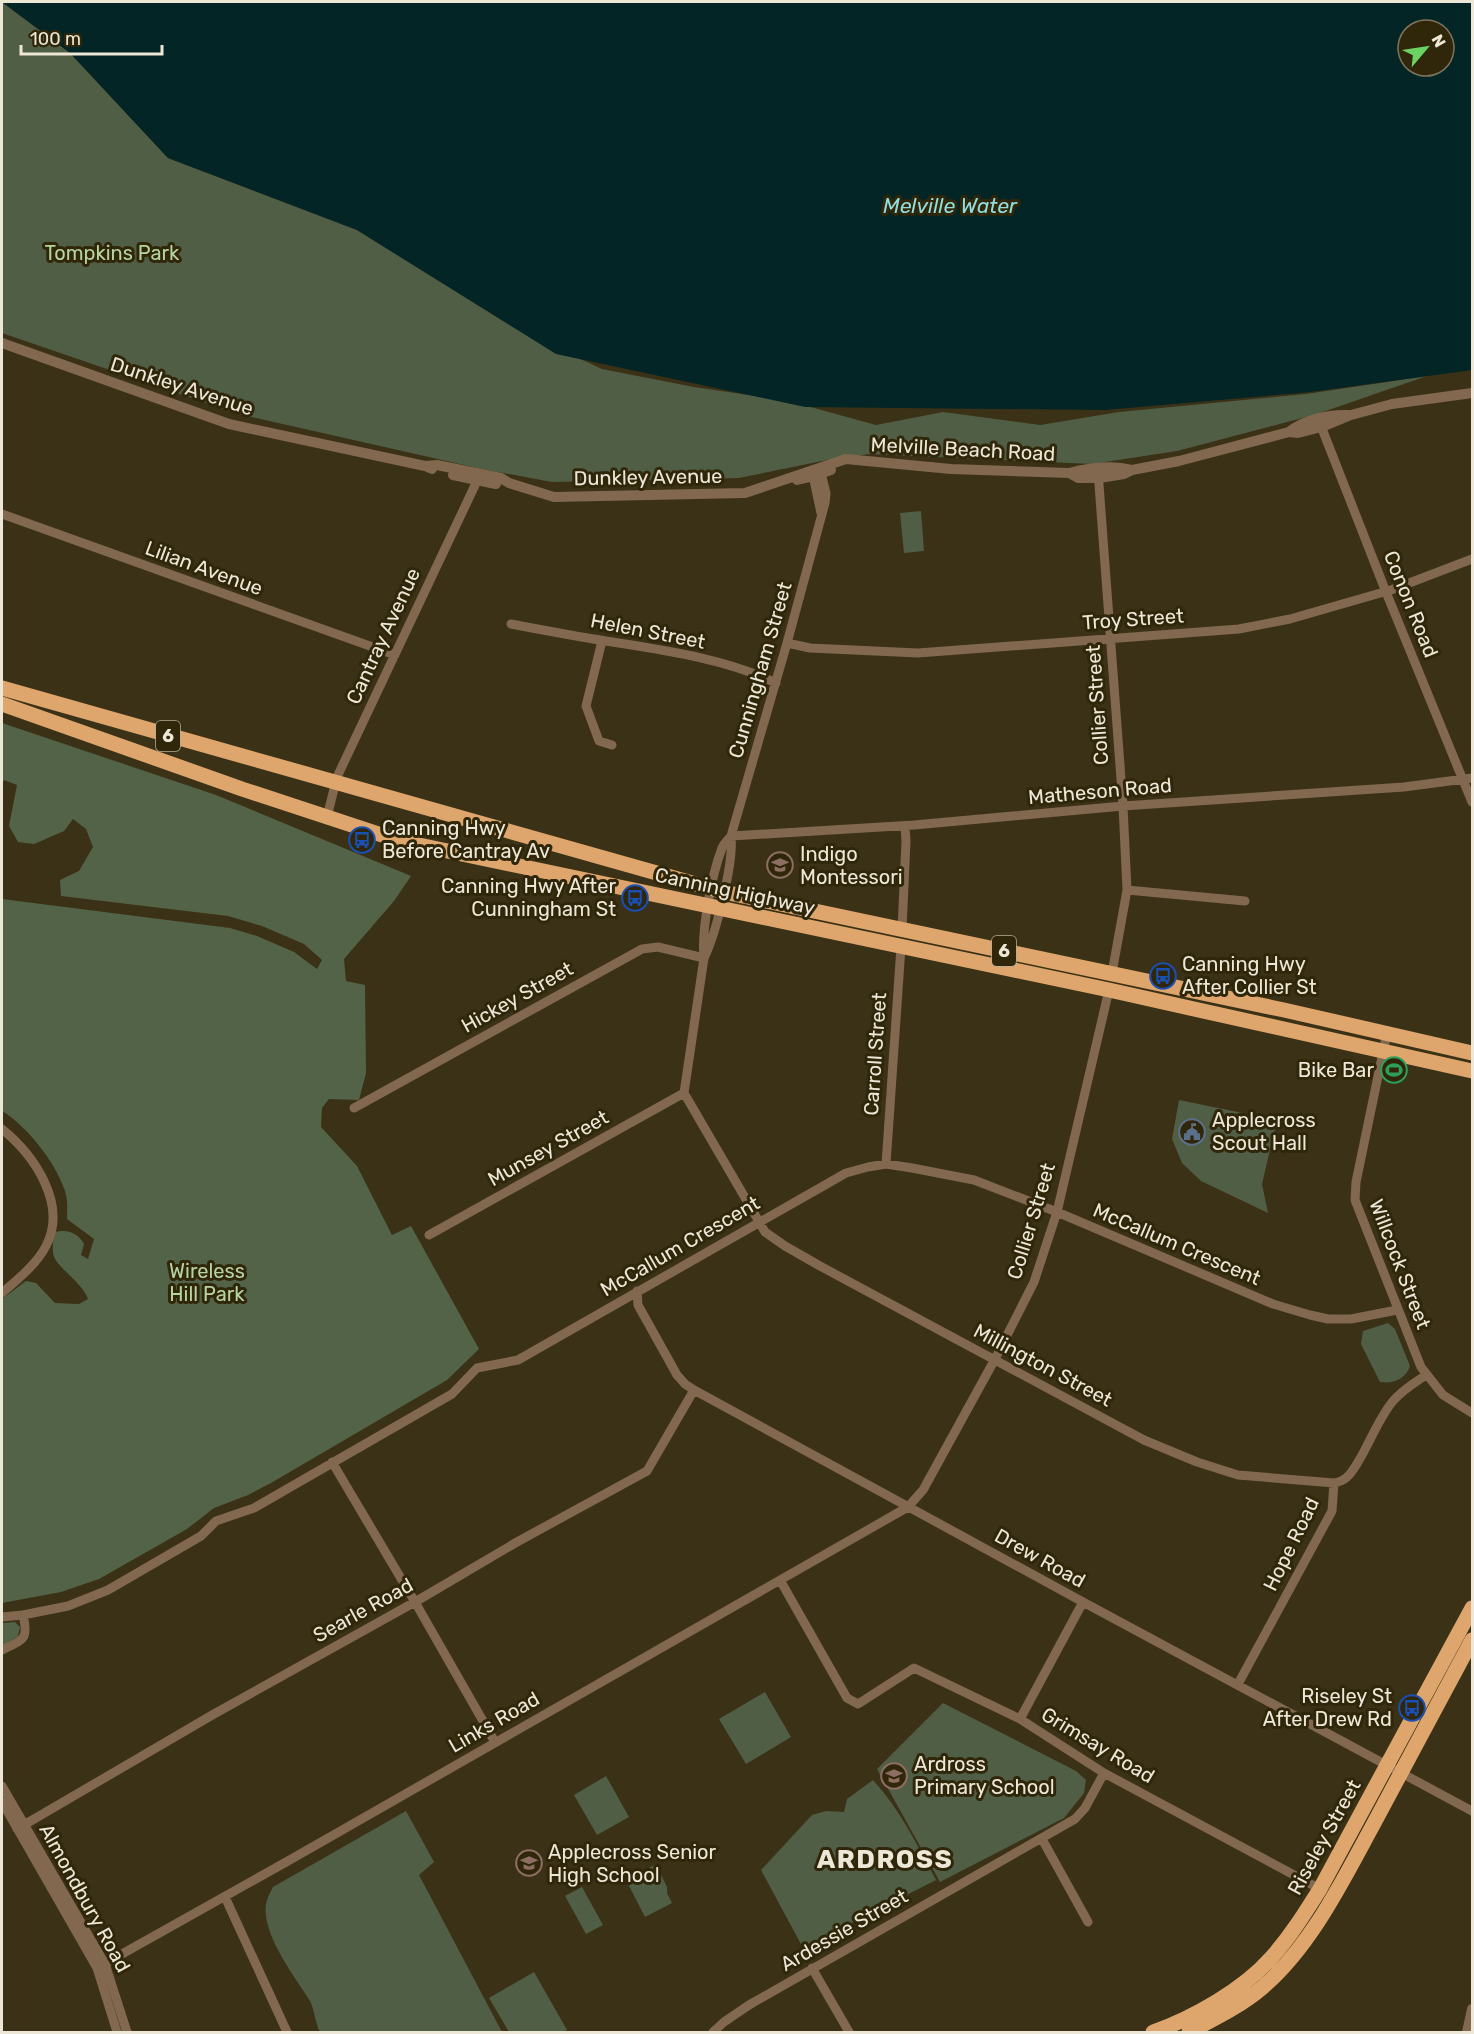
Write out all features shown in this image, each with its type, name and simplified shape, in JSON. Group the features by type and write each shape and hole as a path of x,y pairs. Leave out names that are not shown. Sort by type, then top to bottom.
{"highway":[{"name":"Canning Highway","path":"2,688 718,890 1112,973 1473,1053"},
{"name":"Canning Highway","path":"2,704 242,789 400,841 1108,990 1473,1071"},
{"name":"Riseley Street","path":"1153,2032 1185,2019 1217,2001 1270,1960 1294,1930 1320,1889 1473,1608"},
{"name":"Riseley Street","path":"1189,2032 1234,2008 1263,1988 1292,1958 1342,1881 1473,1640"}],"street":[{"name":"Dunkley Avenue","path":"2,343 229,424 425,466 439,472 477,477 499,484 509,483 554,497 745,493 788,478 796,480 816,471"},
{"name":"Melville Beach Road","path":"816,471 846,459 951,469 1069,473 1078,478 1098,473 1124,474 1132,470 1179,461 1289,432 1298,433 1320,423 1392,404 1473,393"},
{"name":"Conon Road","path":"1320,423 1386,592 1468,779 1473,802"},
{"name":"Cunningham Street","path":"684,1093 704,958 711,943 723,846 731,837 776,683 821,513 816,471"},
{"name":"Collier Street","path":"1098,473 1123,806 1126,890 1112,973"},
{"name":"Cantray Avenue","path":"327,817 340,770 477,477"},
{"name":"Lilian Avenue","path":"2,514 394,655"},
{"name":"Troy Street","path":"787,643 810,648 918,652 1239,629 1268,624 1386,592 1473,559"},
{"name":"Helen Street","path":"511,624 711,661 776,683"},
{"path":"602,641 586,706 599,741 612,745"},
{"name":"Matheson Road","path":"731,837 905,826 1123,806 1404,787 1468,779"},
{"path":"902,930 905,826"},
{"path":"1126,890 1245,901"},
{"name":"Hickey Street","path":"354,1108 642,949 658,947 704,958"},
{"name":"Carroll Street","path":"886,1164 901,947"},
{"name":"Collier Street","path":"908,1507 923,1490 995,1359 1034,1282 1056,1212 1108,990"},
{"name":"Willcock Street","path":"1387,1034 1356,1182 1355,1200 1397,1310 1426,1375 1443,1395 1473,1413"},
{"path":"684,1093 760,1221"},
{"name":"Munsey Street","path":"429,1235 684,1093"},
{"path":"2,1129 18,1144 41,1176 53,1205 54,1220 47,1245 33,1265 2,1293"},
{"name":"McCallum Crescent","path":"2,1617 68,1606 108,1590 201,1536 216,1521 254,1508 452,1394 477,1368 518,1360 846,1173 868,1167 886,1164 974,1180 1056,1212 1272,1304 1310,1316 1351,1319 1397,1310"},
{"name":"Millington Street","path":"760,1221 765,1232 785,1246 1144,1440 1197,1462 1238,1474 1334,1483"},
{"name":"Drew Road","path":"637,1291 638,1305 677,1375 694,1390 1473,1811"},
{"name":"Hope Road","path":"1238,1684 1332,1511 1334,1483 1350,1474 1382,1416 1401,1392 1426,1375"},
{"name":"Searle Road","path":"20,1826 214,1714 416,1602 517,1542 647,1471 694,1390"},
{"path":"332,1462 416,1602 495,1742"},
{"name":"Links Road","path":"101,1966 908,1507"},
{"name":"Grimsay Road","path":"780,1580 847,1698 858,1704 914,1668 1020,1719 1104,1773 1320,1889"},
{"path":"1020,1719 1083,1602"},
{"path":"2,1650 25,1636 23,1615"},
{"name":"Ardessie Street","path":"712,2032 749,2005 812,1968 1075,1820 1085,1808 1104,1773"},
{"name":"Almondbury Road","path":"2,1786 20,1826 101,1966 127,2032"},
{"name":"Almondbury Road","path":"2,1802 20,1826"},
{"path":"1042,1839 1088,1922"},
{"path":"225,1897 287,2032"},
{"name":"Almondbury Road","path":"101,1966 117,2032"},
{"path":"812,1968 849,2032"},
{"path":"1467,2032 1473,2009"}],"green space":[{"name":"Tompkins Park","path":"2,2 70,53 168,158 357,230 516,329 602,369 694,387 789,401 876,425 943,412 1040,425 1119,412 1306,394 1427,376 1314,415 1177,451 1092,464 870,454 832,459 739,478 552,482 482,469 238,414 2,333"},
{"path":"921,511 924,551 904,553 900,513"},
{"name":"Wireless Hill Park","path":"2,723 216,795 411,876 394,901 344,959 346,981 365,985 366,1073 359,1100 329,1099 322,1108 321,1127 357,1166 392,1235 411,1226 479,1349 447,1380 271,1483 214,1508 187,1529 99,1579 61,1592 2,1603 2,1299 26,1281 36,1283 55,1303 79,1304 88,1299 85,1292 54,1257 53,1244 55,1232 72,1233 84,1244 81,1255 88,1259 94,1239 67,1219 66,1194 48,1157 21,1126 2,1111 2,899 230,928 257,936 294,952 317,969 322,960 304,944 262,926 228,916 61,896 60,880 79,871 93,847 86,829 73,819 64,831 34,844 18,842 9,826 17,785 4,780 2,784"},
{"path":"1179,1100 1277,1120 1262,1184 1268,1213 1201,1181 1182,1163 1172,1139"},
{"path":"1388,1323 1395,1329 1410,1366 1398,1380 1380,1382 1361,1344 1363,1331"},
{"path":"15,1622 20,1627 18,1636 2,1646 2,1623"},
{"path":"765,1692 791,1737 746,1764 719,1719"},
{"path":"943,1703 1076,1771 1086,1780 1084,1793 1064,1818 940,1882 877,1769"},
{"path":"606,1776 629,1817 597,1835 574,1795"},
{"path":"873,1780 900,1815 936,1880 803,1948 761,1870 812,1815 826,1811 844,1812 847,1799"},
{"path":"406,1811 434,1862 419,1875 502,2032 320,2032 310,2001 287,1966 273,1939 266,1912 267,1900 273,1887"},
{"path":"656,1864 672,1903 645,1917 626,1880"},
{"path":"582,1887 603,1925 586,1934 565,1896"},
{"path":"534,1972 567,2030 562,2032 509,2032 489,1998"}],"water":[{"name":"Melville Water","path":"2,2 1472,2 1472,370 1311,392 1105,410 805,407 556,354 357,230 168,158 70,53"}],"place":[{"name":"Canning Hwy Before Cantray Av","path":"362,840"},
{"name":"Indigo Montessori","path":"780,865"},
{"name":"Canning Hwy After Cunningham St","path":"635,898"},
{"name":"Canning Hwy After Collier St","path":"1163,976"},
{"name":"Bike Bar","path":"1394,1070"},
{"name":"Applecross Scout Hall","path":"1192,1132"},
{"name":"Riseley St After Drew Rd","path":"1412,1708"},
{"name":"Ardross Primary School","path":"894,1776"},
{"name":"Applecross Senior High School","path":"529,1863"}],"district":[{"name":"ARDROSS","path":"885,1859"}]}
